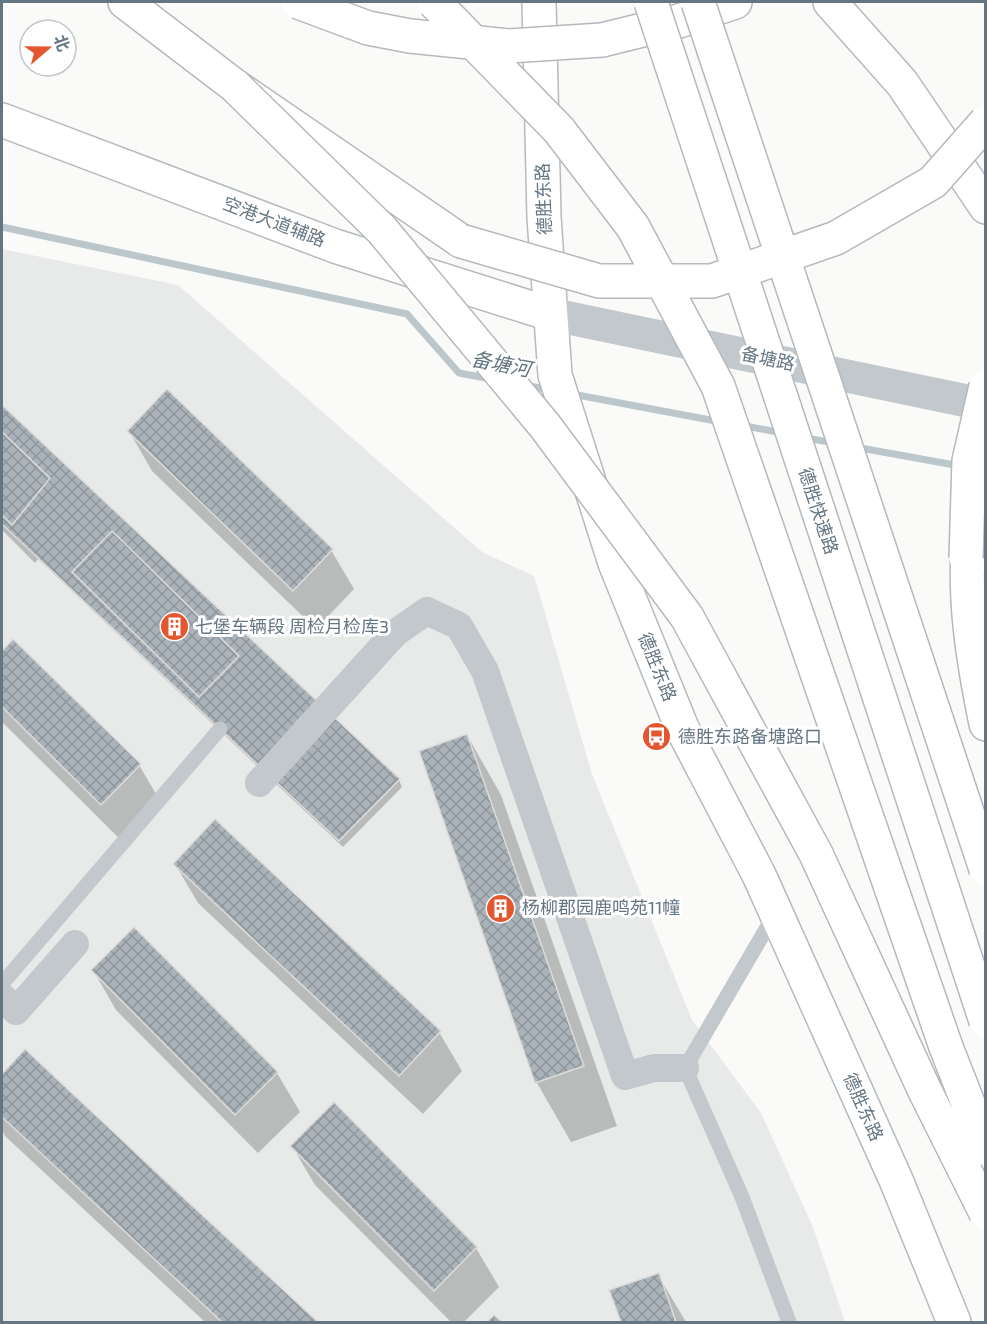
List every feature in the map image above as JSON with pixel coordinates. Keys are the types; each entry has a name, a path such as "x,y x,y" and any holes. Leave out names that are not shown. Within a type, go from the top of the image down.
{"main road":[{"path":"125,2 235,86 461,241 599,281 712,281 836,238 933,182 986,122"},
{"path":"298,2 368,27 389,32 509,46 602,40 680,21 735,2"},
{"path":"434,2 559,130 633,227 718,386 946,1047 986,1149"},
{"name":"德胜东路","path":"539,2 544,217 555,375 615,563 682,728 776,912 896,1180 954,1322"},
{"name":"德胜快速路","path":"651,2 986,1021"},
{"path":"698,2 986,869"},
{"path":"830,2 902,83 986,207"},
{"path":"235,86 382,230 545,426 687,617 816,854 925,1091 986,1213"},
{"name":"空港大道辅路","path":"2,120 335,246 550,314"},
{"path":"986,386 969,460 966,558 973,657 986,723"},
{"path":"966,558 974,497 986,439"}],"street":[{"name":"备塘路","path":"550,314 986,405"},
{"path":"260,783 395,633 427,611 459,626 485,671 625,1076 654,1068 685,1068"},
{"path":"2,995 15,1011 75,944"}],"lane":[{"path":"2,995 220,729"},
{"path":"776,912 685,1068 742,1197 789,1323"}],"shaded area":[{"path":"2,249 178,285 482,552 534,576 592,774 692,1020 761,1113 813,1227 845,1322 2,1322"}],"building":[{"path":"167,389 333,549 293,591 127,431"},
{"name":"七堡车辆段 周检月检库3","path":"2,405 400,779 339,841 2,524"},
{"path":"2,432 50,478 12,525 2,515"},
{"path":"112,531 239,656 199,697 72,572"},
{"path":"13,639 141,764 101,805 2,707 2,651"},
{"name":"杨柳郡园鹿鸣苑11幢","path":"467,734 584,1066 535,1083 419,751"},
{"path":"215,819 441,1031 399,1076 173,864"},
{"path":"134,927 278,1072 235,1115 91,970"},
{"path":"25,1049 318,1322 222,1322 2,1117 2,1074"},
{"path":"334,1102 477,1247 434,1291 290,1146"},
{"path":"659,1273 676,1322 621,1322 609,1290"},
{"path":"494,1315 502,1322 487,1322"}],"waterway":[{"name":"备塘河","path":"2,227 407,314 459,373 491,379"},
{"name":"备塘河","path":"525,385 550,390"},
{"name":"备塘河","path":"572,394 721,422"},
{"name":"备塘河","path":"740,425 783,433"},
{"name":"备塘河","path":"805,438 836,443"},
{"name":"备塘河","path":"855,447 960,466"}],"place":[{"name":"七堡车辆段 周检月检库3","path":"174,627"},
{"name":"德胜东路备塘路口","path":"657,737"},
{"name":"杨柳郡园鹿鸣苑11幢","path":"501,908"}]}
